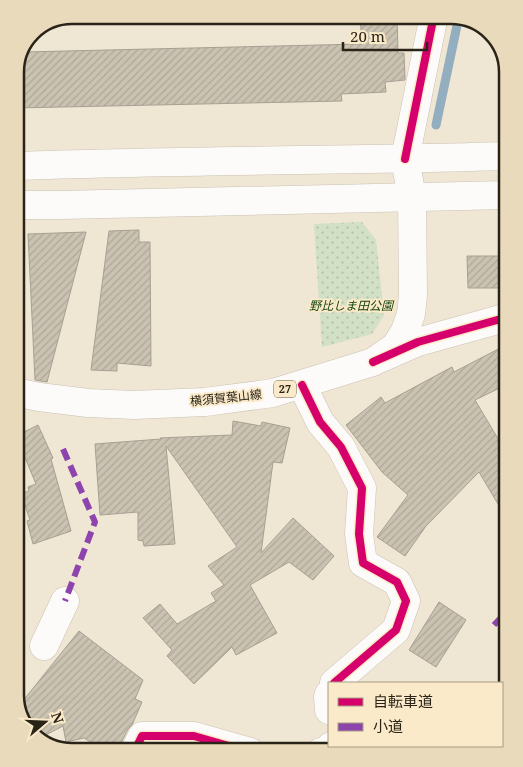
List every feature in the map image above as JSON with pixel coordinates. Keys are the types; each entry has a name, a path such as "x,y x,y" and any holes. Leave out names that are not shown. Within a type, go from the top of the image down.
{"main road":[{"path":"405,159 432,24"},
{"path":"24,166 499,156"},
{"name":"横須賀葉山線","path":"24,394 88,403 134,405 205,402 273,393 373,362 396,346 405,331 411,314 413,295 412,197 405,159"},
{"path":"24,206 499,195"},
{"path":"373,362 418,342 499,320"},
{"path":"302,385 320,422 342,447 362,488 359,534 363,563 398,582 406,601 396,630 335,682"},
{"path":"44,646 65,601"},
{"path":"138,743 142,736 194,736 218,743"}],"green space":[{"name":"野比しま田公園","path":"362,222 376,240 384,315 372,334 322,347 314,224"}],"building":[{"path":"361,24 397,24 398,53 404,53 405,80 385,82 386,92 341,94 342,101 24,108 24,68 28,52 362,44"},
{"path":"139,230 139,242 150,242 151,366 117,363 117,371 91,370 109,231"},
{"path":"86,232 47,382 35,380 28,234"},
{"path":"467,256 499,256 499,288 468,288"},
{"path":"499,349 499,388 475,400 499,440 499,506 479,472 426,526 405,556 377,537 408,495 382,472 346,425 381,397 385,403 452,367 454,372"},
{"path":"233,421 261,426 262,422 290,428 282,463 273,462 261,553 293,518 334,556 313,580 289,562 250,585 277,633 236,655 232,647 194,684 167,656 172,650 143,618 160,604 177,624 216,601 211,593 224,585 208,566 237,547 166,446 175,544 144,546 143,541 138,540 138,512 100,515 95,444 160,438 232,435"},
{"path":"38,425 53,458 51,459 71,531 33,544 27,521 30,520 24,503 24,493 29,491 28,487 36,484 24,455 24,432"},
{"path":"439,602 466,620 436,667 409,650"},
{"path":"79,631 143,680 135,699 142,702 132,725 121,743 92,743 84,738 66,742 63,726 45,735 36,727 27,714 24,700"}],"waterway":[{"path":"436,125 457,24"}],"marked path":[{"path":"63,449 95,522 65,601"},
{"path":"494,625 499,620"}],"cycle path":[{"path":"405,159 432,24"},
{"path":"373,362 418,342 499,320"},
{"path":"302,385 320,422 341,447 362,488 359,534 363,563 397,582 406,601 396,630 335,682"},
{"path":"138,743 142,736 194,736 218,743"}]}
